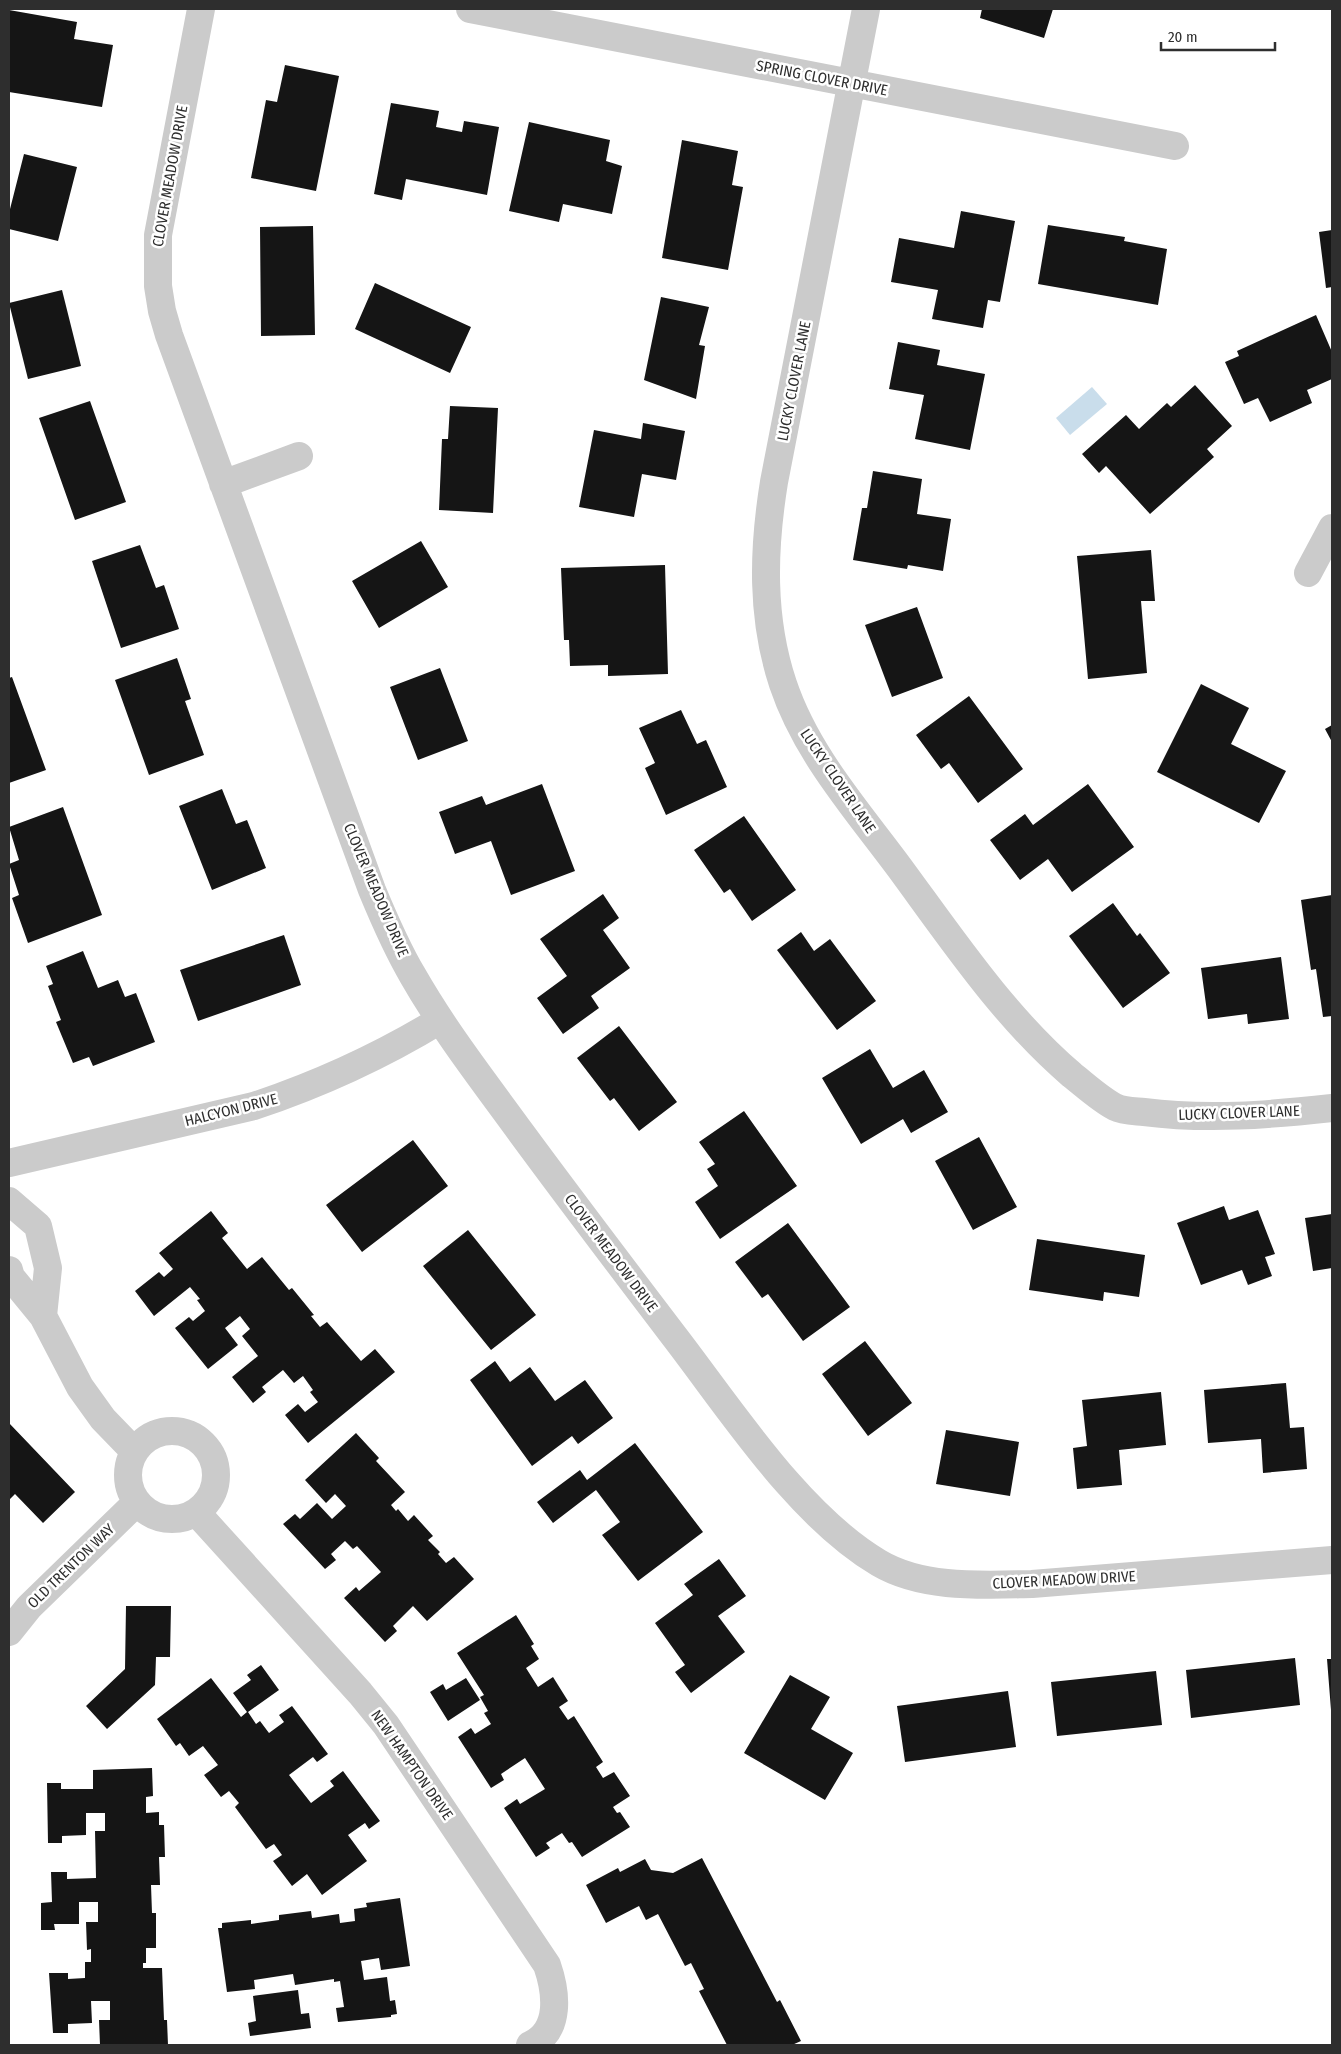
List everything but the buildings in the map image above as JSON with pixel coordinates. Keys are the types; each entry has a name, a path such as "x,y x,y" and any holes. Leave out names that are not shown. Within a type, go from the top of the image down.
{"street":[{"name":"CLOVER MEADOW DRIVE","path":"201,9 158,235 156,260 162,311 222,484 372,890 390,934 440,1020 605,1246 786,1480 829,1524 881,1564 917,1578 996,1585 1032,1584 1332,1560"},
{"name":"SPRING CLOVER DRIVE","path":"470,9 1175,146"},
{"name":"LUCKY CLOVER LANE","path":"866,9 850,83 774,482 765,549 767,616 782,682 793,712 823,764 989,985 1036,1041 1088,1088 1117,1108 1175,1116 1247,1115 1332,1108"},
{"path":"222,484 299,456"},
{"path":"1308,573 1332,528"},
{"name":"HALCYON DRIVE","path":"9,1163 254,1106 292,1094 360,1065 440,1020"},
{"path":"9,1201 38,1226 48,1268 43,1316"},
{"path":"9,1270 11,1277 43,1316 80,1387 103,1419 134,1451"},
{"path":"169,1431 184,1433 198,1439 209,1450 216,1465 216,1480 212,1495 203,1507 178,1520 164,1519 151,1515 136,1503 127,1482 128,1467 134,1451 141,1443 154,1434 169,1431"},
{"name":"OLD TRENTON WAY","path":"9,1632 29,1607 136,1503"},
{"name":"NEW HAMPTON DRIVE","path":"196,1512 360,1693 386,1725 547,1965 556,1995 555,2010 548,2028 530,2045"}],"water":[{"path":"1092,387 1107,404 1070,435 1056,418"}]}
